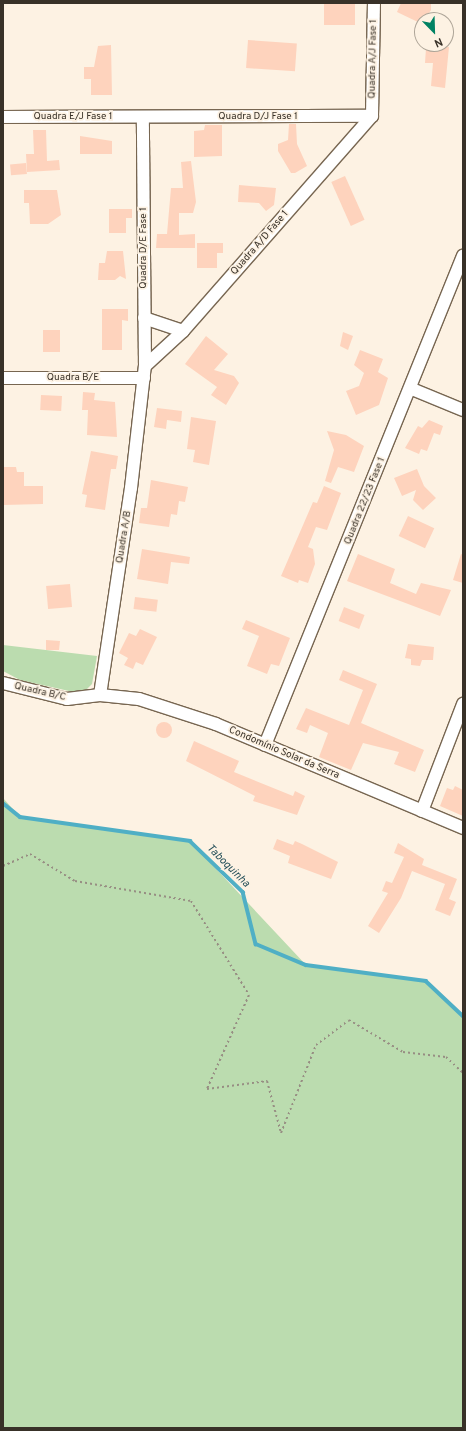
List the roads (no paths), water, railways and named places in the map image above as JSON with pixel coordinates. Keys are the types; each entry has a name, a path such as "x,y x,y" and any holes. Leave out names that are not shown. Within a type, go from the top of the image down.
{"street":[{"name":"Quadra A/J Fase 1","path":"372,116 374,3"},
{"name":"Quadra D/J Fase 1","path":"144,118 372,116"},
{"name":"Quadra A/D Fase 1","path":"144,372 183,331 372,116"},
{"name":"Quadra E/J Fase 1","path":"3,117 144,118"},
{"name":"Quadra D/E Fase 1","path":"144,118 144,372"},
{"name":"Quadra 22/23 Fase 1","path":"265,745 412,389 463,256"},
{"path":"144,318 183,331"},
{"name":"Quadra B/E","path":"3,378 144,372"},
{"name":"Quadra A/B","path":"100,695 144,372"},
{"path":"412,389 463,410"},
{"name":"Quadra B/C","path":"3,683 67,699 100,695"},
{"name":"Condomínio Solar da Serra","path":"100,695 140,699 216,724 463,828"},
{"path":"422,811 463,704"}],"waterway":[{"name":"Taboquinha","path":"3,803 20,817 190,841 243,892 256,944 306,965 426,981 463,1016"}]}
